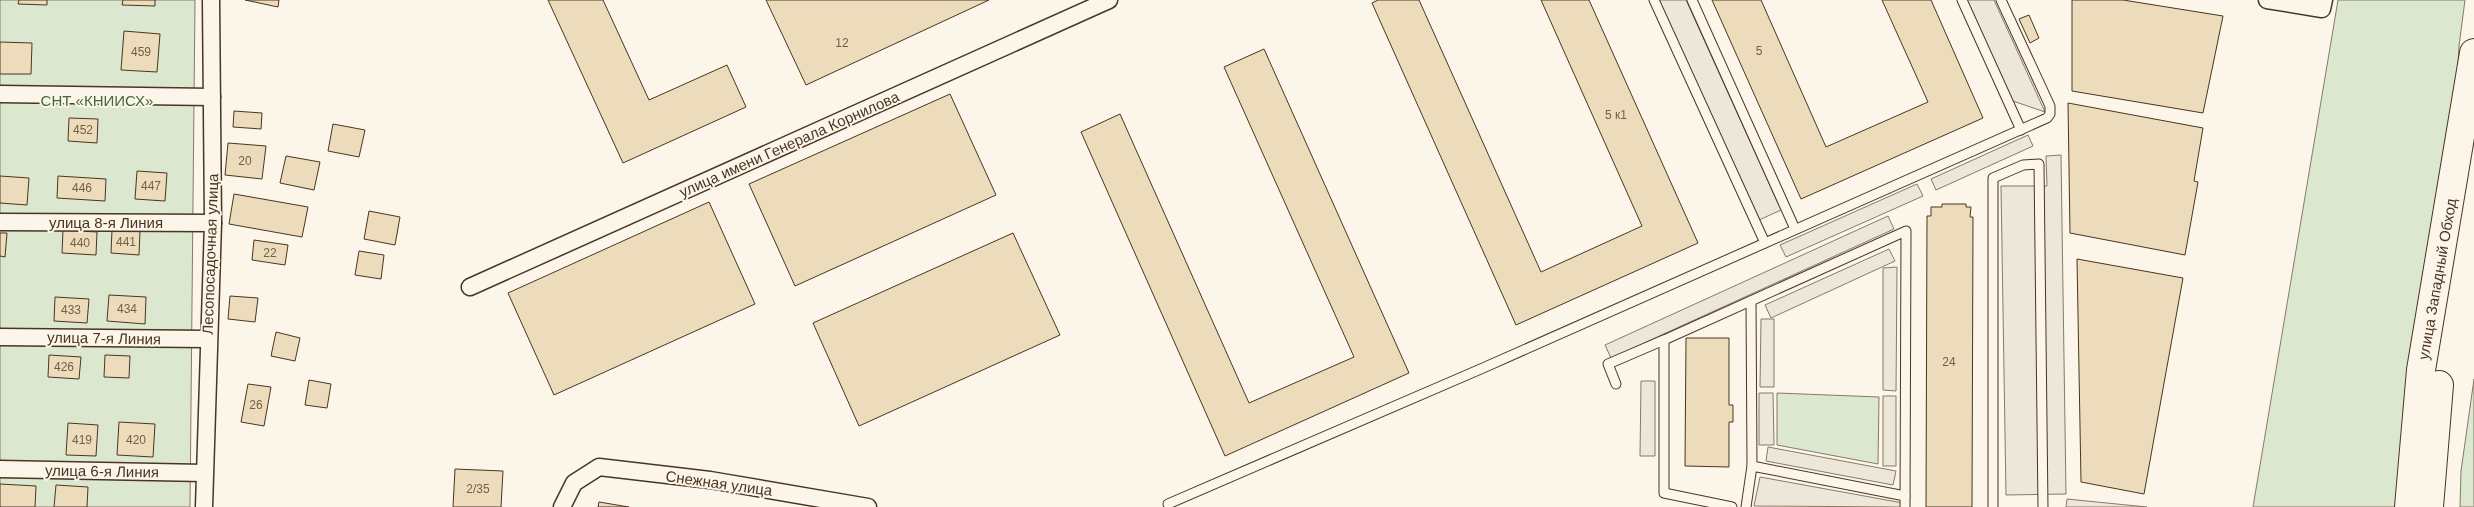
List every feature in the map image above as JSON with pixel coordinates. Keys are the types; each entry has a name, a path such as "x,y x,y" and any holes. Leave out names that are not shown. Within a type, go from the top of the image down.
{"highway":[{"name":"улица Западный Обход","path":"2409,507 2422,370 2474,53"},
{"name":"улица Западный Обход","path":"2429,507 2440,369 2474,138"}],"street":[{"name":"Лесопосадочная улица","path":"204,507 213,223 211,0"},
{"name":"улица имени Генерала Корнилова","path":"470,287 1108,0"},
{"path":"2267,0 2322,8 2324,0"},
{"path":"0,94 212,96"},
{"name":"улица 8-я Линия","path":"0,222 213,223"},
{"name":"улица 7-я Линия","path":"0,337 208,339"},
{"name":"Снежная улица","path":"562,507 574,483 599,468 710,480 868,507"},
{"name":"улица 6-я Линия","path":"0,469 204,473"}],"lane":[{"path":"1654,0 1765,242"},
{"path":"1692,0 1795,229"},
{"path":"1962,0 2021,130"},
{"path":"1168,504 2047,118 2050,114 2050,106 2001,0"},
{"path":"1993,507 1993,178 2023,165 2039,164 2043,507"},
{"path":"1616,384 1608,364 1906,231 1905,507"},
{"path":"1746,507 1752,466 1751,301"},
{"path":"1664,340 1664,493 1709,505 1732,507"},
{"path":"1752,466 1905,496"}],"green space":[{"name":"СНТ «КНИИСХ»","path":"0,0 195,0 190,507 0,507"},
{"path":"2338,0 2465,0 2459,46 2455,120 2401,507 2253,507"},
{"path":"2474,379 2474,507 2460,507 2461,471"},
{"path":"1777,393 1879,397 1878,464 1777,445"}],"shaded area":[{"path":"1659,0 1686,0 1781,210 1759,220"},
{"path":"1966,0 1994,0 2045,112 2010,100"},
{"path":"2028,135 2033,146 1936,190 1931,179"},
{"path":"2061,155 2066,494 2006,495 2001,186 2047,186 2046,156"},
{"path":"1917,184 1923,196 1786,257 1780,245"},
{"path":"1888,216 1894,229 1611,358 1605,345"},
{"path":"1889,249 1895,261 1771,318 1765,305"},
{"path":"1897,267 1896,391 1883,390 1883,268"},
{"path":"1761,319 1774,319 1774,387 1760,387"},
{"path":"1641,381 1655,381 1655,456 1640,456"},
{"path":"1759,393 1773,393 1774,445 1759,445"},
{"path":"1883,396 1896,396 1896,466 1883,466"},
{"path":"1768,447 1896,471 1893,485 1766,461"},
{"path":"1760,477 1903,503 1902,507 1754,506"},
{"path":"2067,499 2147,507 2066,507"}],"building":[{"path":"19,0 47,0 47,5 18,4"},
{"path":"123,0 155,0 155,6 122,5"},
{"path":"245,0 279,0 278,7"},
{"path":"548,0 603,0 649,100 727,65 746,107 623,163"},
{"path":"766,0 989,0 806,85"},
{"path":"1378,0 1419,0 1541,272 1642,226 1541,0 1589,0 1698,243 1516,325 1372,3"},
{"path":"1712,0 1761,0 1826,147 1928,102 1882,0 1931,0 1983,118 1801,199"},
{"path":"2072,0 2123,0 2223,16 2203,113 2072,91"},
{"path":"2029,15 2039,38 2030,43 2019,19"},
{"path":"124,31 160,34 157,72 121,70"},
{"path":"0,42 32,43 31,74 0,74"},
{"path":"1264,49 1409,373 1225,456 1081,132 1120,114 1249,403 1354,357 1224,67"},
{"path":"950,94 996,195 795,286 749,184"},
{"path":"2068,103 2203,128 2194,181 2198,182 2185,255 2070,233"},
{"path":"234,111 262,113 261,129 233,127"},
{"path":"69,118 98,119 97,143 68,141"},
{"path":"333,124 365,130 359,157 328,151"},
{"path":"228,143 266,146 262,179 225,175"},
{"path":"286,156 320,162 314,190 280,183"},
{"path":"137,171 167,173 165,201 135,199"},
{"path":"0,176 29,178 27,205 0,203"},
{"path":"58,176 106,179 105,201 57,198"},
{"path":"234,194 308,207 302,237 229,224"},
{"path":"709,202 755,304 554,395 508,293"},
{"path":"1942,204 1966,204 1966,207 1971,207 1970,217 1973,217 1972,507 1926,507 1927,216 1931,216 1931,207 1942,207"},
{"path":"369,211 400,217 395,245 364,239"},
{"path":"63,230 97,232 96,255 62,253"},
{"path":"112,230 140,231 139,255 111,253"},
{"path":"0,233 7,233 5,257 0,256"},
{"path":"1013,233 1060,335 859,426 813,323"},
{"path":"254,240 288,245 285,265 252,260"},
{"path":"359,251 384,255 381,279 355,275"},
{"path":"2077,259 2183,278 2144,494 2081,482"},
{"path":"109,295 146,297 145,324 107,321"},
{"path":"230,296 258,298 255,322 228,319"},
{"path":"55,297 89,299 87,323 54,321"},
{"path":"276,332 300,338 295,361 271,356"},
{"path":"1686,338 1729,338 1729,405 1733,405 1733,422 1729,422 1729,467 1685,466"},
{"path":"49,355 81,357 79,379 48,377"},
{"path":"105,355 130,356 129,378 104,377"},
{"path":"309,380 331,384 327,408 305,405"},
{"path":"248,384 271,387 264,426 241,422"},
{"path":"119,422 155,424 153,457 117,455"},
{"path":"68,423 98,425 96,456 66,455"},
{"path":"455,469 503,471 501,507 453,507"},
{"path":"0,484 36,486 35,507 0,507"},
{"path":"56,485 88,487 87,507 54,507"},
{"path":"599,502 629,507 598,507"}]}
